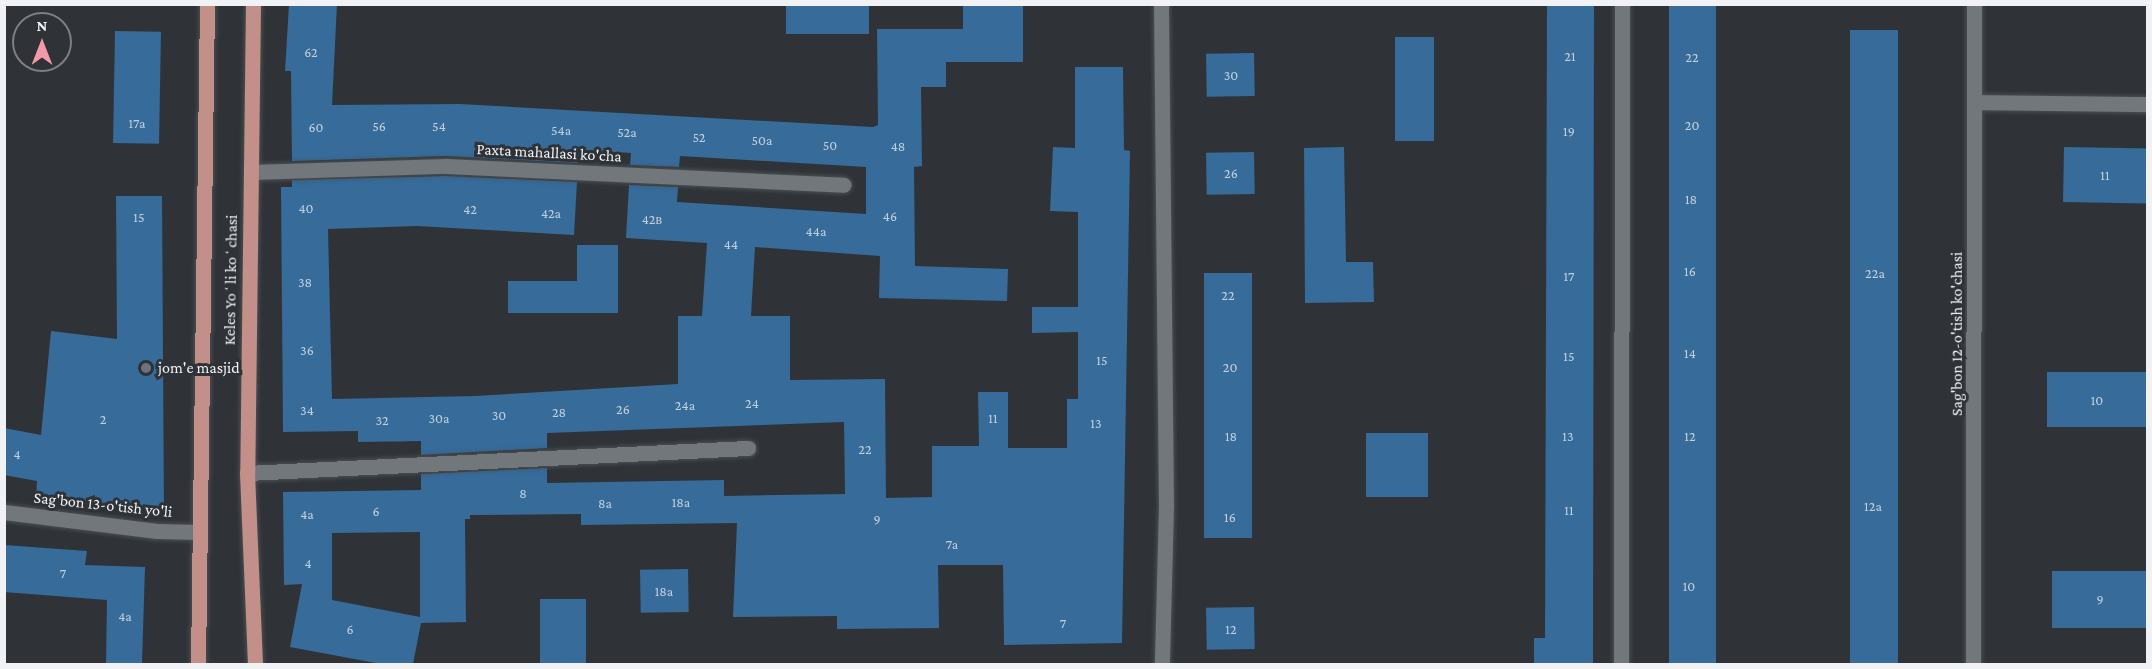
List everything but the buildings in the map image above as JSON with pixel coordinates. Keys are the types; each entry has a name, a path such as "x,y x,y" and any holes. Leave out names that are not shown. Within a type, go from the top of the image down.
{"main road":[{"name":"Keles Yoʻli koʻchasi","path":"200,664 198,532 207,4"},
{"name":"Keles Yoʻli koʻchasi","path":"253,4 247,472 255,664"}],"street":[{"path":"1161,4 1166,506 1162,664"},
{"path":"1621,664 1622,4"},
{"name":"Sag'bon 12-o'tish ko'chasi","path":"1973,664 1976,102 1974,4"},
{"path":"1976,102 2148,104"},
{"name":"Paxta mahallasi ko'cha","path":"251,172 446,166 844,185"},
{"path":"247,472 748,448"},
{"name":"Sag'bon 13-o'tish yo'li","path":"4,512 157,531 198,532"}],"place":[{"name":"jom'e masjid","path":"146,368"}]}
